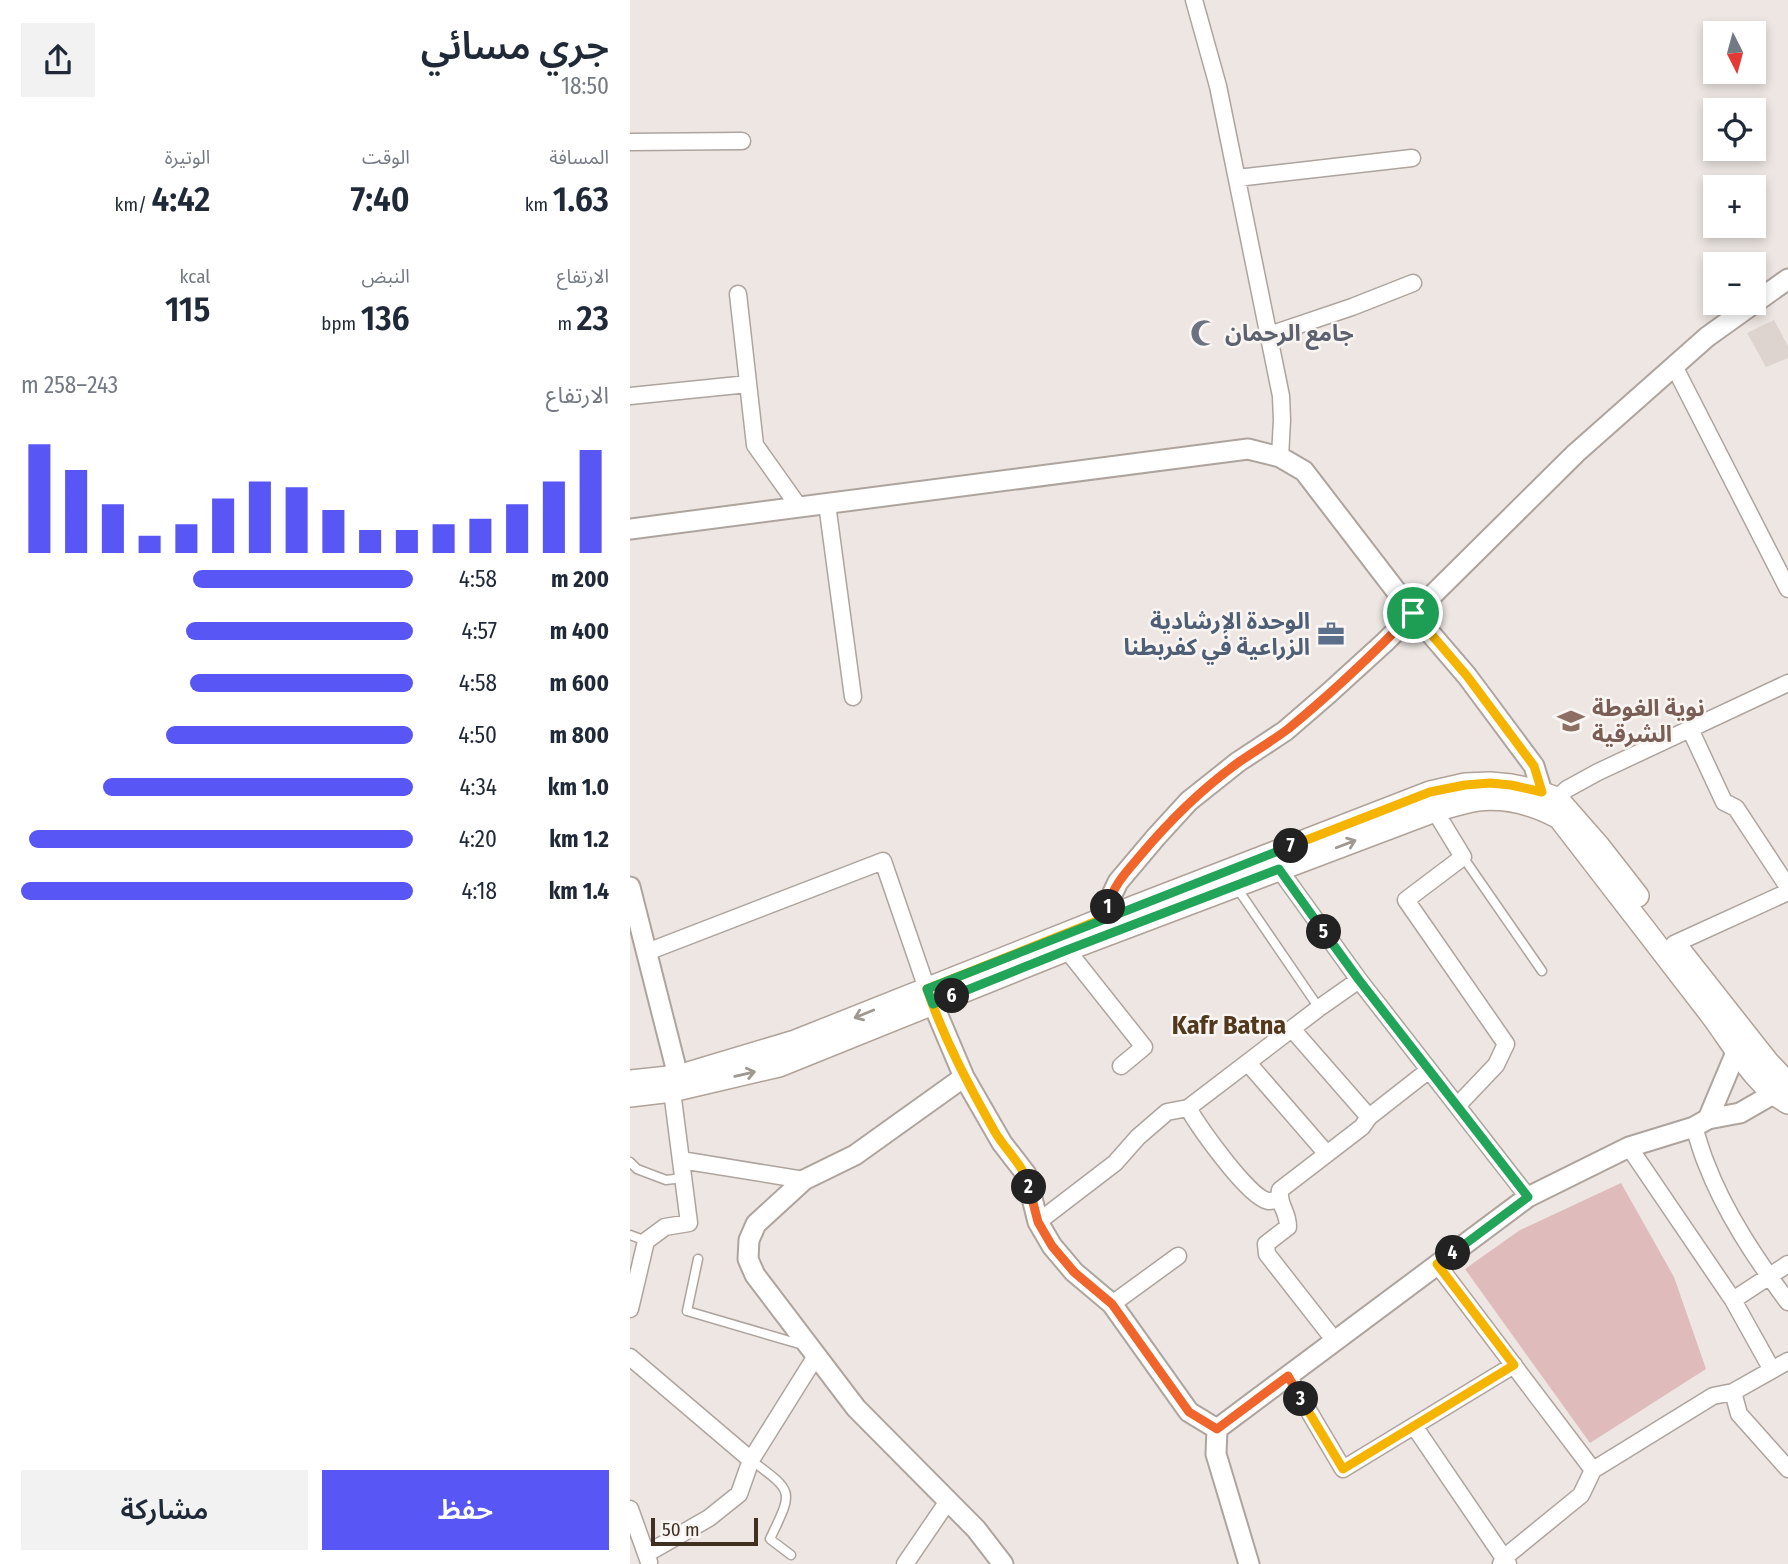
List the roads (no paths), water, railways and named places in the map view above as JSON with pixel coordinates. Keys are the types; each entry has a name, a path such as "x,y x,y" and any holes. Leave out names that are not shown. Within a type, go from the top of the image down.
{"main road":[{"path":"930,996 1107,917 1430,792 1465,785 1511,785 1549,795 1599,846 1784,1086"},
{"path":"630,1096 1067,950 1434,811 1478,800 1525,803 1559,818 1754,1072 1784,1086"},
{"path":"630,1081 675,1083"}],"street":[{"path":"1194,0 1218,86 1281,397 1280,457"},
{"path":"630,142 742,141"},
{"path":"1237,178 1412,158"},
{"path":"1107,917 1108,903 1118,882 1189,801 1303,716 1385,642 1576,453 1707,337 1788,279"},
{"path":"1269,335 1413,283"},
{"path":"738,294 755,445 799,507"},
{"path":"1674,366 1788,589"},
{"path":"630,396 748,384"},
{"path":"630,529 1248,449 1280,457 1304,471 1413,613 1467,676 1534,766 1549,795 1567,789 1788,683"},
{"path":"827,504 853,697"},
{"path":"1674,944 1788,890 1736,808 1724,802 1690,730"},
{"path":"1434,811 1463,857 1406,900 1506,1044 1496,1065 1457,1106"},
{"path":"647,952 883,861 930,996 964,1077 1002,1143 1026,1174 1038,1222 1052,1246 1074,1272 1112,1304 1189,1412 1217,1429"},
{"path":"1279,869 1359,980 1528,1197"},
{"path":"630,887 633,911 647,952 675,1083 689,1223 665,1227 638,1238 630,1309"},
{"path":"1067,950 1144,1047 1121,1066"},
{"path":"1038,1222 1115,1163 1138,1137 1167,1112 1188,1108 1359,980"},
{"path":"1292,1029 1369,1117"},
{"path":"1737,1050 1701,1123 1705,1162 1727,1208 1788,1302"},
{"path":"1248,1063 1327,1154"},
{"path":"1335,1341 1267,1254 1266,1244 1288,1227 1288,1217 1279,1199 1280,1190 1362,1127 1369,1117 1429,1070"},
{"path":"964,1077 855,1155 804,1180 756,1224 749,1240 748,1259 755,1275 856,1408 976,1529 1003,1564"},
{"path":"1217,1429 1528,1197 1629,1147 1740,1112 1784,1086"},
{"path":"1188,1108 1198,1125 1252,1192 1268,1201 1279,1199"},
{"path":"1629,1147 1733,1300 1772,1370"},
{"path":"681,1160 804,1180"},
{"path":"1112,1304 1178,1256"},
{"path":"1437,1264 1592,1470"},
{"path":"1733,1300 1788,1264"},
{"path":"630,1508 648,1559 739,1494 751,1460 813,1351"},
{"path":"630,1357 751,1460"},
{"path":"1414,1426 1505,1562 1581,1495 1592,1470 1713,1396 1733,1392 1788,1361"},
{"path":"1288,1376 1343,1469 1514,1365"},
{"path":"1733,1392 1739,1414 1788,1469"},
{"path":"1217,1429 1216,1454 1249,1564"},
{"path":"905,1564 948,1501"}],"lane":[{"path":"1463,857 1542,971"},
{"path":"1235,886 1319,1008"},
{"path":"630,1162 636,1169 666,1180 683,1178"},
{"path":"698,1259 687,1311 813,1351"},
{"path":"751,1460 782,1483 787,1493 786,1505 770,1539 791,1555"}],"place":[{"name":"جامع الرحمان","path":"1204,333"},
{"name":"الوحدة الإرشادية الزراعية في كفربطنا","path":"1331,634"},
{"name":"نوية الغوطة الشرقية","path":"1571,721"}],"district":[{"name":"Kafr Batna","path":"1229,1025"}]}
